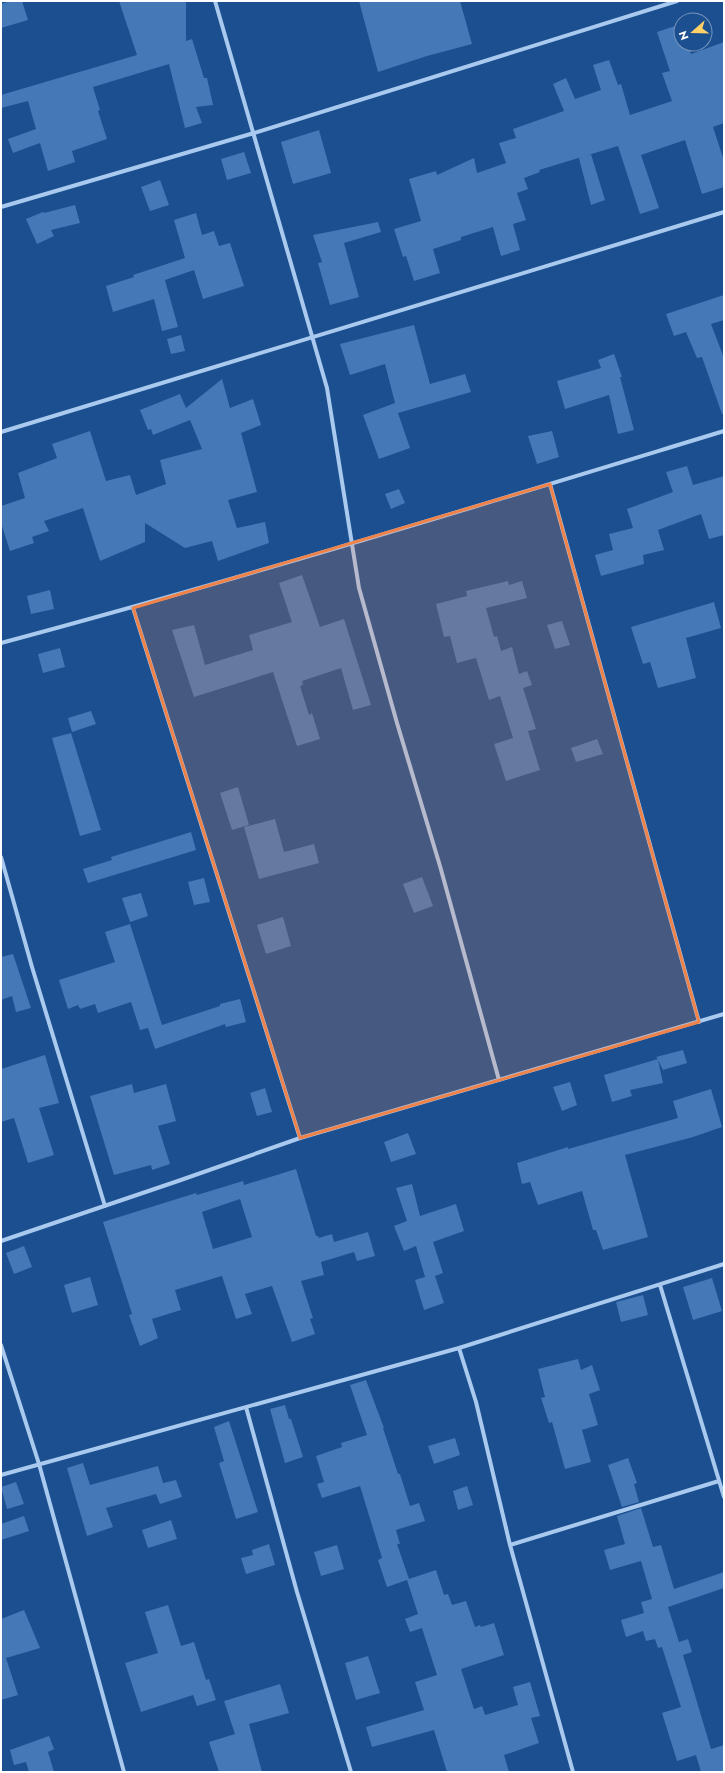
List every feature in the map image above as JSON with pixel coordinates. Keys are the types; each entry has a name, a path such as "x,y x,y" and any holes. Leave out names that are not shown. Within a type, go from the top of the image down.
{"street":[{"path":"215,1 327,388 352,544 362,596 396,723 440,866 499,1080"},
{"path":"1,207 254,133 677,1"},
{"path":"1,432 724,212"},
{"path":"1,643 133,608 352,544 724,431"},
{"path":"550,484 699,1022"},
{"path":"133,608 300,1138"},
{"path":"1,857 32,967 105,1206"},
{"path":"1,1241 300,1138 724,1014"},
{"path":"1,1475 459,1348 724,1264"},
{"path":"660,1285 724,1497"},
{"path":"1,1345 39,1464 124,1772"},
{"path":"459,1348 476,1402 510,1545 573,1772"},
{"path":"246,1407 297,1592 352,1772"},
{"path":"510,1545 719,1481"}],"highlighted area":[{"path":"550,484 699,1022 300,1138 133,608"}],"building":[{"path":"11,1 22,1 28,20 1,28 1,4"},
{"path":"119,1 186,1 186,41 192,39 204,78 207,78 213,105 196,107 202,123 185,128 169,64 93,87 100,110 98,111 107,139 72,151 75,162 48,171 40,143 13,153 8,139 36,129 28,101 1,108 1,95 137,55"},
{"path":"359,1 460,1 472,44 427,56 378,72"},
{"path":"673,27 673,52 690,52 691,54 696,52 713,52 713,46 724,42 724,123 713,127 724,161 724,187 702,194 685,140 641,155 659,208 640,214 618,146 539,170 540,172 524,178 528,189 517,193 526,220 513,224 520,250 501,256 493,227 461,237 461,240 433,249 440,273 414,281 406,256 403,257 394,229 421,221 409,179 436,171 437,175 474,158 477,173 506,163 499,143 516,138 513,129 564,111 553,84 566,78 575,99 601,90 593,65 609,60 618,85 621,84 630,115 672,101 662,73 670,71 657,32"},
{"path":"319,130 331,173 293,184 281,142"},
{"path":"244,152 251,173 227,180 221,159"},
{"path":"591,154 605,200 591,205 579,158"},
{"path":"160,180 169,205 150,211 141,187"},
{"path":"75,205 80,223 51,230 54,236 37,244 26,219 43,212"},
{"path":"196,213 202,235 214,231 219,246 230,243 244,286 203,299 194,270 165,280 178,327 162,331 154,299 113,312 106,286 134,277 133,275 185,258 174,220"},
{"path":"378,222 381,232 344,243 359,297 330,305 318,263 322,262 313,235"},
{"path":"724,295 724,320 711,324 724,358 724,414 722,414 702,357 697,358 686,332 674,336 666,314"},
{"path":"414,325 430,384 465,374 471,392 398,413 410,448 379,459 363,415 395,403 385,364 350,375 340,344"},
{"path":"181,335 185,351 171,354 167,339"},
{"path":"614,354 622,377 620,377 634,430 618,434 609,395 565,409 557,381 601,368 598,360"},
{"path":"222,379 230,408 253,399 261,425 241,433 257,492 228,500 237,528 265,522 269,543 218,561 212,541 185,548 145,523 145,542 100,561 83,508 44,521 49,531 32,537 34,543 10,551 1,523 1,506 25,498 18,473 57,458 52,444 90,431 106,481 130,475 136,495 166,484 160,460 202,449 190,420 153,435 151,429 148,430 140,410 180,394 186,408"},
{"path":"552,431 559,457 537,464 528,436"},
{"path":"687,466 693,485 724,476 724,535 709,539 701,514 658,530 664,550 643,555 644,564 601,576 595,555 613,550 609,534 633,528 627,509 673,492 666,472"},
{"path":"399,489 405,503 391,509 385,494"},
{"path":"302,575 320,627 344,619 371,705 353,710 341,668 302,681 303,685 300,686 309,715 312,713 320,739 297,746 273,672 194,697 172,630 194,625 205,665 253,650 249,635 292,622 279,583"},
{"path":"508,581 509,585 522,581 527,598 486,608 494,637 497,636 501,651 512,647 519,674 527,671 532,685 523,688 536,729 528,731 540,770 506,781 494,744 513,738 500,696 489,700 476,658 457,663 450,636 444,637 436,604 467,596 466,591"},
{"path":"50,590 54,609 31,614 27,596"},
{"path":"714,602 721,628 686,638 696,678 658,688 650,662 643,664 631,627"},
{"path":"562,621 570,645 555,649 547,625"},
{"path":"60,648 65,667 43,673 38,654"},
{"path":"91,711 96,724 72,732 68,718"},
{"path":"71,733 101,830 80,836 52,738"},
{"path":"597,739 603,754 576,762 571,748"},
{"path":"238,787 249,825 232,830 220,793"},
{"path":"275,819 284,852 314,844 319,863 259,879 244,827"},
{"path":"191,832 196,850 88,883 83,869 112,860 111,857"},
{"path":"422,877 433,906 414,913 403,884"},
{"path":"204,878 210,902 194,905 188,882"},
{"path":"141,893 148,916 130,922 122,898"},
{"path":"283,917 291,946 266,954 257,925"},
{"path":"130,924 162,1025 220,1006 220,1004 240,999 246,1022 226,1027 225,1024 155,1049 148,1028 140,1030 131,1002 98,1013 95,1004 80,1009 78,1005 68,1009 59,980 115,962 105,932"},
{"path":"13,954 31,1008 16,1012 12,996 1,1000 1,957"},
{"path":"683,1050 687,1063 663,1070 658,1060 663,1083 630,1090 632,1096 612,1102 604,1075 658,1059 656,1057"},
{"path":"45,1055 59,1103 39,1108 54,1155 28,1163 14,1118 1,1122 1,1069"},
{"path":"570,1082 577,1105 562,1111 553,1087"},
{"path":"132,1084 134,1093 166,1084 176,1121 158,1126 170,1164 152,1170 151,1165 114,1175 90,1096"},
{"path":"265,1088 272,1112 257,1116 250,1093"},
{"path":"711,1089 722,1127 693,1137 625,1155 648,1237 603,1250 596,1230 593,1230 582,1191 538,1205 530,1182 522,1184 517,1163 568,1147 568,1149 678,1118 673,1101"},
{"path":"408,1133 416,1154 391,1162 384,1142"},
{"path":"296,1169 316,1236 319,1238 332,1234 334,1242 368,1232 375,1256 357,1261 354,1252 321,1262 324,1275 301,1281 313,1318 310,1319 315,1334 292,1342 272,1286 245,1294 252,1314 236,1319 222,1276 175,1290 181,1310 152,1319 158,1338 140,1346 129,1315 132,1314 103,1222 196,1193 197,1195 243,1181 244,1185","holes":["240,1199 252,1237 213,1249 202,1212"]},
{"path":"412,1184 420,1216 456,1204 464,1231 433,1242 443,1273 435,1276 444,1303 424,1310 415,1280 425,1277 416,1246 404,1251 394,1226 407,1221 396,1188"},
{"path":"24,1246 32,1267 14,1274 6,1253"},
{"path":"90,1277 98,1305 72,1313 64,1285"},
{"path":"712,1278 722,1311 693,1320 683,1287"},
{"path":"643,1295 648,1315 621,1322 616,1302"},
{"path":"578,1359 581,1370 592,1365 600,1390 589,1394 598,1425 582,1430 591,1462 565,1469 552,1422 549,1423 541,1398 545,1397 538,1369"},
{"path":"366,1380 410,1506 419,1503 425,1521 396,1530 400,1544 397,1544 409,1579 436,1570 444,1595 448,1594 452,1605 466,1601 475,1627 480,1625 481,1627 494,1623 504,1655 461,1669 474,1709 482,1706 485,1715 518,1705 513,1687 530,1682 540,1716 531,1718 539,1743 504,1755 509,1772 447,1772 434,1730 372,1747 366,1727 424,1710 415,1682 437,1675 422,1628 410,1632 405,1619 418,1614 407,1580 387,1587 378,1560 382,1558 360,1486 322,1498 317,1484 324,1482 316,1456 342,1447 341,1443 367,1435 350,1385"},
{"path":"285,1405 303,1457 285,1463 270,1409"},
{"path":"229,1421 258,1512 236,1519 219,1463 224,1461 214,1427"},
{"path":"455,1438 460,1455 434,1464 428,1446"},
{"path":"628,1458 637,1483 634,1484 639,1502 622,1507 608,1465"},
{"path":"83,1463 90,1485 158,1466 163,1483 176,1480 182,1497 160,1504 156,1494 106,1508 113,1527 87,1536 67,1468"},
{"path":"16,1482 24,1504 7,1509 1,1487"},
{"path":"467,1486 473,1505 458,1510 453,1491"},
{"path":"641,1508 653,1547 661,1545 674,1589 724,1572 724,1588 668,1607 679,1642 688,1639 692,1652 683,1655 711,1749 724,1745 724,1772 701,1772 696,1755 677,1761 662,1713 681,1707 662,1647 658,1648 655,1639 646,1641 643,1631 626,1637 621,1620 644,1613 641,1602 652,1599 641,1561 610,1570 604,1550 625,1544 617,1516"},
{"path":"24,1516 29,1531 1,1540 1,1524"},
{"path":"171,1520 177,1539 148,1548 142,1530"},
{"path":"269,1544 275,1565 246,1574 241,1558 253,1555 252,1550"},
{"path":"337,1545 344,1569 321,1576 314,1552"},
{"path":"168,1605 181,1646 194,1642 206,1680 209,1679 216,1700 197,1706 193,1695 141,1712 125,1663 158,1653 145,1612"},
{"path":"24,1610 40,1648 6,1658 18,1695 1,1700 1,1619"},
{"path":"368,1656 380,1693 356,1700 345,1663"},
{"path":"280,1684 289,1713 249,1724 262,1772 219,1772 209,1742 235,1734 224,1701"},
{"path":"49,1736 54,1749 48,1752 54,1772 29,1772 26,1762 14,1765 10,1750"}]}
